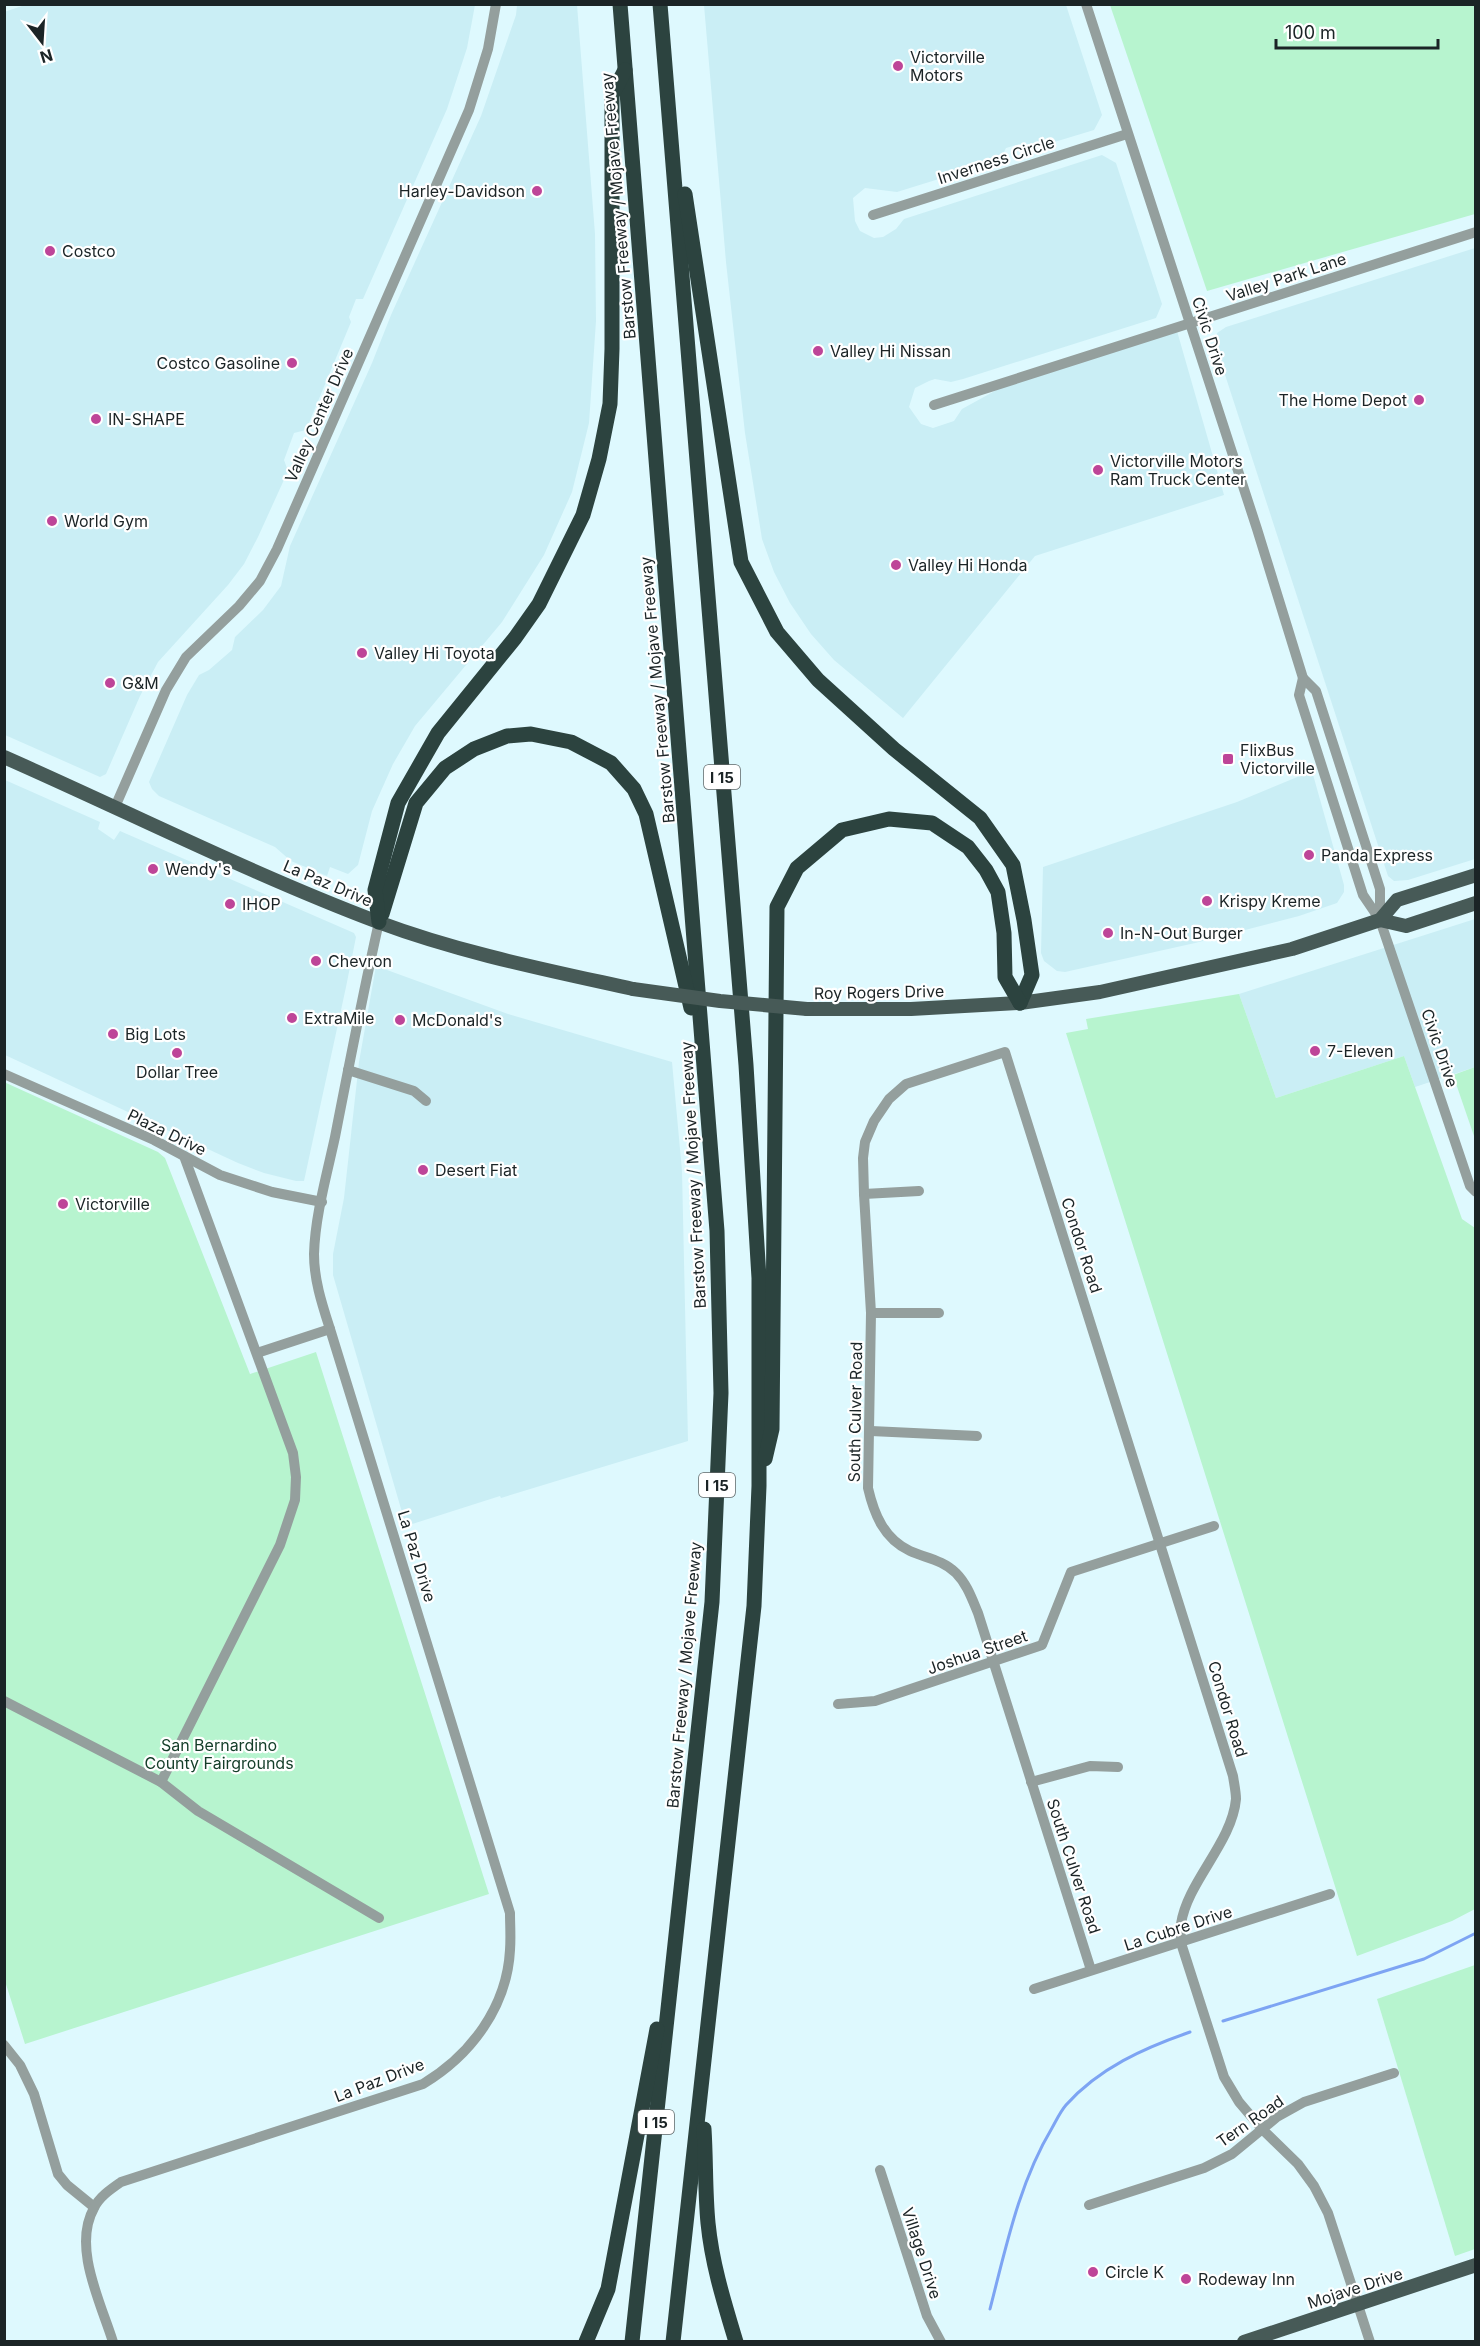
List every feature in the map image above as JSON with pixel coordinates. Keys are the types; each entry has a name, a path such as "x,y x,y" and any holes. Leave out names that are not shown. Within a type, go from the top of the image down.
{"highway":[{"name":"Barstow Freeway / Mojave Freeway","path":"620,4 717,1231 721,1393 712,1602 632,2342"},
{"name":"I 15","path":"660,4 746,1065 759,1278 759,1486 754,1606 673,2342"},
{"path":"665,68 741,562 777,632 818,681 894,749 980,819 1013,866 1032,975 1020,1003"},
{"path":"379,922 375,890 398,803 438,733 515,638 539,604 583,515 590,492 610,404 612,94 625,70"},
{"path":"379,922 416,803 445,768 474,749 507,736 531,734 571,742 611,763 634,789 646,814 705,1067"},
{"path":"759,1486 772,1429 777,907 797,868 842,830 889,819 932,823 968,847 986,870 998,892 1004,933 1005,977 1020,1003"},
{"path":"586,2342 608,2289 680,1902"},
{"path":"703,2077 708,2222 720,2292 735,2342"}],"main road":[{"name":"La Paz Drive","path":"4,757 212,852 379,922"},
{"name":"Roy Rogers Drive","path":"1380,920 1397,900 1476,875"},
{"name":"Roy Rogers Drive","path":"379,922 498,960 633,989 720,1001 807,1009 911,1009 1020,1003 1100,992 1292,949 1380,920 1406,926 1476,903"},
{"name":"Mojave Drive","path":"1244,2342 1476,2265"}],"street":[{"name":"Valley Center Drive","path":"115,807 175,674 186,657 239,606 260,581 277,549 469,110 485,60 496,4"},
{"name":"Civic Drive","path":"1086,4 1250,507 1303,678 1316,691 1380,889 1380,920"},
{"name":"Inverness Circle","path":"873,215 1127,134"},
{"name":"Valley Park Lane","path":"934,405 1476,232"},
{"name":"Civic Drive","path":"1303,678 1299,695 1363,895 1380,920 1473,1189"},
{"name":"La Paz Drive","path":"113,2342 89,2266 85,2245 87,2226 94,2207 106,2193 120,2182 423,2084 444,2072 469,2048 490,2018 503,1989 510,1951 510,1912 317,1287 314,1252 322,1202 379,922"},
{"name":"South Culver Road","path":"1005,1052 906,1084 889,1099 874,1121 865,1142 864,1194 871,1313 871,1431 868,1488 873,1513 900,1545 939,1561 964,1581 978,1613 1091,1970"},
{"name":"Condor Road","path":"1005,1052 1233,1776 1236,1798 1227,1830 1186,1906 1181,1923 1181,1942 1224,2077 1239,2102 1262,2129 1298,2164 1314,2186 1328,2213 1370,2342"},
{"path":"348,1070 414,1091 426,1101"},
{"name":"Plaza Drive","path":"4,1074 154,1140 220,1175 272,1192 322,1202"},
{"path":"161,1782 280,1545 295,1500 296,1477 293,1453 184,1156"},
{"path":"864,1194 919,1191"},
{"path":"871,1313 939,1313"},
{"path":"257,1353 330,1329"},
{"path":"871,1431 978,1436"},
{"name":"Joshua Street","path":"838,1704 875,1701 1042,1646 1071,1572 1160,1541 1214,1526"},
{"path":"4,1701 161,1782 198,1811 379,1918"},
{"path":"1031,1782 1090,1766 1118,1767"},
{"name":"La Cubre Drive","path":"1034,1989 1330,1894"},
{"path":"4,2045 20,2065 34,2094 58,2174 67,2185 94,2207"},
{"name":"Tern Road","path":"1089,2205 1204,2168 1232,2154 1277,2117 1304,2102 1394,2073"},
{"name":"Village Drive","path":"880,2170 927,2316 942,2342"}],"shaded area":[{"path":"28,4 475,5 467,48 447,109 363,299 356,299 349,317 351,322 306,430 294,433 284,460 288,471 258,537 244,564 228,585 158,662 140,696 106,774 100,777 5,735 4,12"},
{"path":"517,5 577,5 595,234 596,321 589,423 572,492 544,555 502,622 415,726 393,764 372,811 358,865 348,874 330,867 327,876 291,861 275,847 159,796 149,782 187,695 199,675 209,670 232,650 235,637 263,610 281,586 290,546 481,116 516,15"},
{"path":"704,5 1066,5 1102,115 1094,130 1028,150 1020,144 1006,148 1000,160 897,192 865,188 853,198 855,221 860,231 874,238 883,237 896,229 904,219 1102,155 1116,163 1162,304 1156,318 963,379 951,382 935,379 929,381 915,388 909,407 921,424 933,428 954,421 962,409 1002,387 1177,331 1224,495 1035,556 903,718 834,660 811,634 790,603 774,572 762,539 745,433 726,262"},
{"path":"1475,248 1475,859 1408,880 1394,881 1388,876 1215,344 1217,333 1226,327"},
{"path":"1312,771 1344,885 1344,892 1337,903 1299,916 1195,943 1065,972 1057,971 1044,961 1041,953 1043,867 1237,802"},
{"path":"5,780 100,822 98,829 114,840 120,831 354,933 356,937 346,987 304,1181 264,1173 238,1163 5,1055"},
{"path":"1475,919 1475,1067 1415,1087 1404,1056 1276,1098 1239,994"},
{"path":"376,966 508,1014 672,1062 682,1171 688,1441 406,1526 333,1275 333,1254 344,1198 359,1062"}],"green space":[{"path":"1110,5 1475,5 1475,214 1207,291"},
{"path":"1239,994 1276,1098 1404,1056 1462,1219 1475,1228 1475,1909 1452,1921 1357,1956 1066,1033 1088,1029 1086,1019"},
{"path":"1476,1067 1475,1139 1453,1075"},
{"name":"San Bernardino County Fairgrounds","path":"4,1082 158,1152 165,1158 250,1374 316,1352 489,1894 25,2044 4,1978"},
{"path":"1475,1965 1475,2249 1455,2256 1377,1999"}],"waterway":[{"path":"1223,2021 1424,1959 1476,1933"},
{"path":"990,2309 1022,2193 1041,2149 1064,2108 1079,2092 1108,2070 1139,2052 1190,2032"}],"place":[{"name":"Victorville Motors","path":"898,66"},
{"name":"Harley-Davidson","path":"537,191"},
{"name":"Costco","path":"50,251"},
{"name":"Valley Hi Nissan","path":"818,351"},
{"name":"Costco Gasoline","path":"292,363"},
{"name":"The Home Depot","path":"1419,400"},
{"name":"IN-SHAPE","path":"96,419"},
{"name":"Victorville Motors Ram Truck Center","path":"1098,470"},
{"name":"World Gym","path":"52,521"},
{"name":"Valley Hi Honda","path":"896,565"},
{"name":"Valley Hi Toyota","path":"362,653"},
{"name":"G&M","path":"110,683"},
{"name":"FlixBus Victorville","path":"1228,759"},
{"name":"Panda Express","path":"1309,855"},
{"name":"Wendy's","path":"153,869"},
{"name":"Krispy Kreme","path":"1207,901"},
{"name":"IHOP","path":"230,904"},
{"name":"In-N-Out Burger","path":"1108,933"},
{"name":"Chevron","path":"316,961"},
{"name":"ExtraMile","path":"292,1018"},
{"name":"McDonald's","path":"400,1020"},
{"name":"Big Lots","path":"113,1034"},
{"name":"7-Eleven","path":"1315,1051"},
{"name":"Dollar Tree","path":"177,1053"},
{"name":"Desert Fiat","path":"423,1170"},
{"name":"Victorville","path":"63,1204"},
{"name":"Circle K","path":"1093,2272"},
{"name":"Rodeway Inn","path":"1186,2279"}]}
